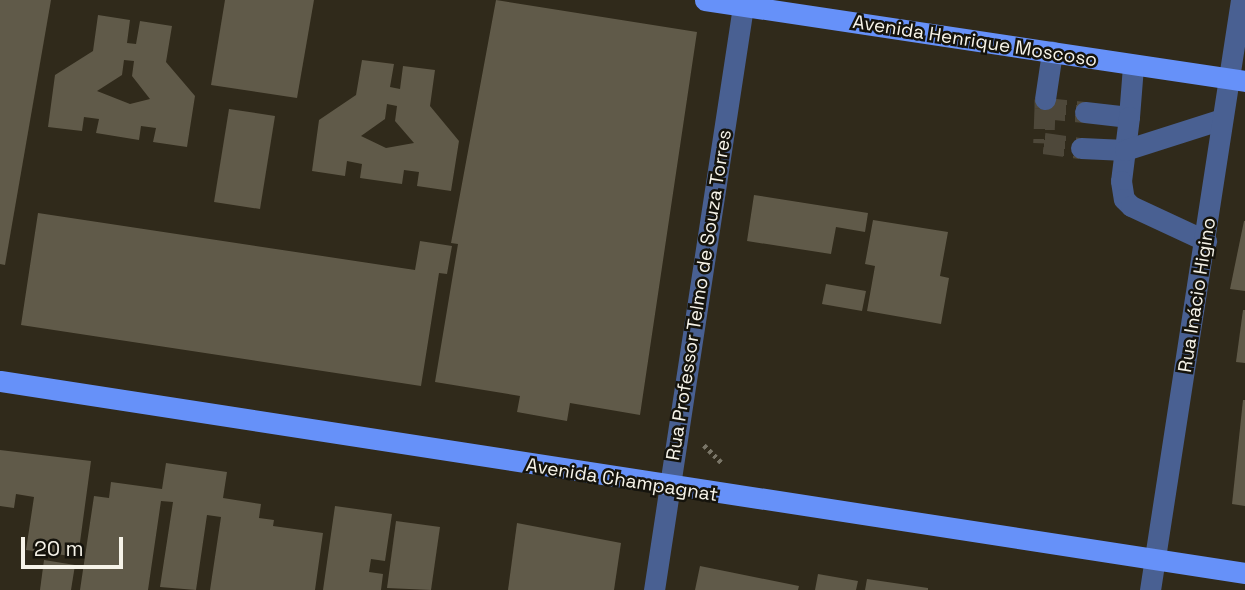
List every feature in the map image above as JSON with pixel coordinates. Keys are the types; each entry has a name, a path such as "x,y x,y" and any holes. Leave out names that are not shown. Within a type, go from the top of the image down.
{"main road":[{"name":"Avenida Henrique Moscoso","path":"705,0 744,3 1133,66 1237,80"},
{"name":"Avenida Champagnat","path":"0,381 670,487 1245,573"}],"street":[{"name":"Rua Inácio Higino","path":"1150,590 1206,241 1222,119 1237,80 1241,0"},
{"name":"Rua Professor Telmo de Souza Torres","path":"654,590 744,3"},
{"path":"1045,99 1052,52"},
{"path":"1133,66 1125,150 1124,199 1131,206 1206,241"},
{"path":"1085,112 1129,117"},
{"path":"1081,148 1125,150 1222,119"}],"building":[{"path":"0,0 51,0 5,265 0,264"},
{"path":"225,0 314,0 297,98 211,85"},
{"path":"496,0 697,32 640,415 570,403 567,421 517,412 520,396 435,382 458,244 451,243"},
{"path":"98,15 130,20 127,43 136,44 140,21 172,26 166,62 195,96 187,147 153,142 156,128 141,126 139,140 96,133 99,119 84,117 82,131 48,127 55,75 93,51","holes":["124,60 134,61 132,76 150,99 130,104 97,91 122,75"]},
{"path":"362,60 394,64 390,87 400,89 403,66 435,70 430,106 459,141 451,191 417,186 419,172 404,170 402,184 360,178 362,164 347,161 345,176 312,171 319,120 356,95","holes":["387,104 397,106 395,121 414,143 386,148 361,136 385,119"]},
{"path":"229,109 275,116 260,209 214,202"},
{"path":"754,195 868,213 865,232 836,227 831,254 747,241"},
{"path":"38,213 415,270 420,241 452,246 447,274 439,273 421,386 21,325"},
{"path":"873,220 948,232 940,276 949,278 941,324 867,311 875,266 865,264"},
{"path":"1245,221 1245,291 1230,289"},
{"path":"826,284 866,291 862,311 822,304"},
{"path":"1245,310 1245,363 1236,362"},
{"path":"1245,400 1245,506 1232,504"},
{"path":"0,450 91,461 78,557 26,550 34,497 16,494 14,508 0,506"},
{"path":"166,463 227,472 223,498 261,504 259,518 274,520 273,526 323,533 315,590 210,590 221,517 207,515 196,590 160,587 173,502 161,501 148,590 80,590 94,496 109,498 111,482 162,489"},
{"path":"335,506 392,514 385,561 371,559 369,572 383,574 381,590 323,590"},
{"path":"396,521 440,527 431,590 387,588"},
{"path":"517,523 621,543 614,590 508,590"},
{"path":"44,560 75,565 71,590 40,590"},
{"path":"700,566 799,586 798,590 695,590"},
{"path":"818,574 858,581 856,590 815,590"},
{"path":"867,579 928,588 928,590 865,590"}],"tunnel":[{"path":"1045,99 1045,108 1085,112"},
{"path":"1045,108 1044,143 1081,148"}]}
